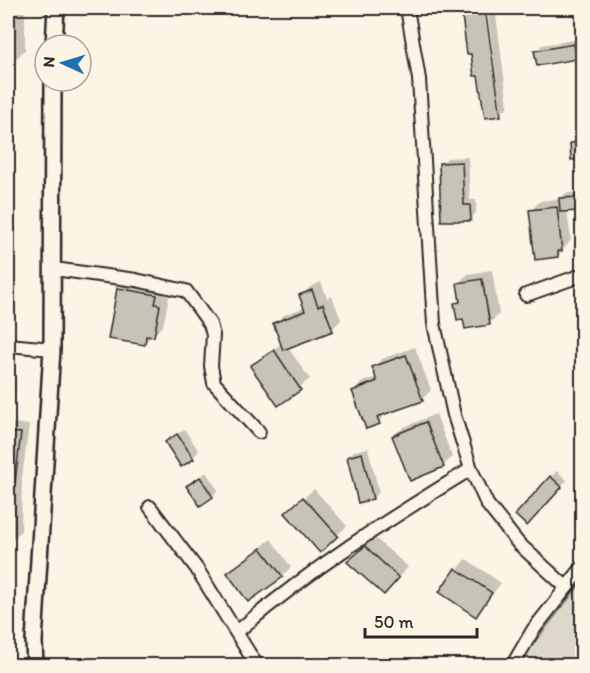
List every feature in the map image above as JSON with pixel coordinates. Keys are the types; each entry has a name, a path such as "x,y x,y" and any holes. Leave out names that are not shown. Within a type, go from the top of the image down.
{"street":[{"path":"55,33 56,8"},
{"path":"407,8 420,99 434,324 454,415 471,469 488,504 518,543 566,587"},
{"path":"35,666 34,641 52,349 53,93"},
{"path":"54,268 136,280 186,291 210,324 213,335 211,366 214,384 259,432"},
{"path":"526,295 582,275"},
{"path":"8,345 52,349"},
{"path":"237,632 308,574 365,534 471,469"},
{"path":"150,507 197,569 257,666"},
{"path":"512,666 533,630 582,568"}],"shaded area":[{"path":"582,582 582,665 519,665 531,647"}],"building":[{"path":"461,8 485,8 501,116 485,118 478,76 474,76 471,54 467,54"},
{"path":"574,44 577,59 537,66 534,51"},
{"path":"582,142 582,159 571,160 570,143"},
{"path":"462,162 464,205 470,205 471,221 441,221 439,163"},
{"path":"582,197 582,211 560,212 559,198"},
{"path":"557,207 562,251 558,251 558,257 535,260 529,210"},
{"path":"482,279 490,325 465,329 463,319 457,320 454,303 460,302 457,283"},
{"path":"117,288 157,295 155,304 160,305 154,337 146,336 145,345 108,339"},
{"path":"312,290 318,306 323,304 333,331 283,350 273,323 305,311 299,295"},
{"path":"274,350 301,390 278,406 250,366"},
{"path":"406,355 423,401 377,417 380,424 366,429 352,391 377,381 372,367"},
{"path":"426,422 444,467 410,481 392,436"},
{"path":"8,432 21,433 15,482 8,481"},
{"path":"177,434 194,459 181,467 165,442"},
{"path":"362,453 373,499 358,503 347,457"},
{"path":"550,476 562,487 527,526 515,515"},
{"path":"200,477 213,497 200,506 186,486"},
{"path":"303,497 338,536 320,553 285,513"},
{"path":"365,546 399,578 384,595 347,562"},
{"path":"261,548 283,577 248,602 227,573"},
{"path":"455,568 492,593 476,617 439,592"}]}
